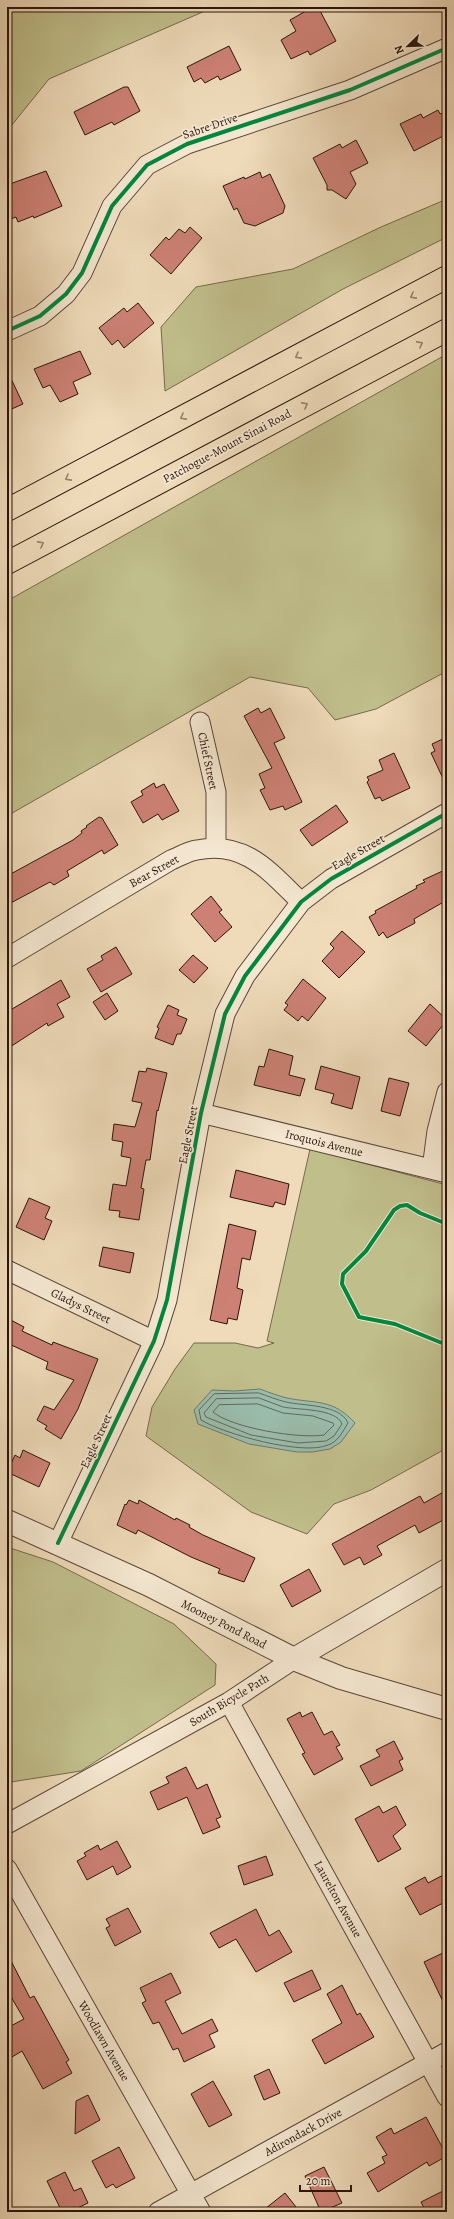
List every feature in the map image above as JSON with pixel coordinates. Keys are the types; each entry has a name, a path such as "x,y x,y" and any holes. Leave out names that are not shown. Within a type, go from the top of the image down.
{"highway":[{"path":"7,510 447,277"},
{"name":"Patchogue-Mount Sinai Road","path":"7,562 447,330"}],"street":[{"name":"Sabre Drive","path":"7,332 40,316 66,294 82,273 112,206 146,165 187,144 350,90 447,48"},
{"name":"Chief Street","path":"200,722 216,792 216,848"},
{"name":"Eagle Street","path":"58,1543 154,1341 167,1300 201,1113 225,1014 245,976 301,902 331,879 447,813"},
{"name":"Bear Street","path":"7,958 171,860 196,850 216,848 238,851 259,862 301,902"},
{"path":"439,1171 437,1132 447,1092"},
{"name":"Iroquois Avenue","path":"201,1113 439,1171"},
{"name":"Gladys Street","path":"7,1270 154,1341"},
{"name":"Mooney Pond Road","path":"7,1521 149,1585 294,1659 341,1678 447,1709"},
{"name":"South Bicycle Path","path":"7,1824 229,1702 294,1659 447,1570"},
{"name":"Laurelton Avenue","path":"229,1702 447,2097"},
{"name":"Woodlawn Avenue","path":"7,1869 201,2212"},
{"name":"Adirondack Drive","path":"158,2212 447,2052"}],"shaded area":[{"path":"7,7 214,7 49,79 7,131"},
{"path":"447,199 447,237 343,289 165,391 161,327 196,287 293,269 381,227"},
{"path":"447,354 447,671 376,709 335,720 308,688 250,677 7,816 7,601"},
{"path":"310,1149 447,1185 447,1448 371,1490 334,1504 307,1534 251,1512 146,1436 152,1407 175,1369 194,1343 235,1343 258,1348 274,1343 267,1341"},
{"path":"7,1547 53,1562 174,1624 216,1664 215,1685 81,1771 11,1782 7,1774"}],"water":[{"path":"260,1389 287,1398 323,1403 339,1409 355,1423 341,1442 330,1449 312,1452 297,1452 249,1444 198,1424 194,1410 212,1390 234,1391"}],"building":[{"path":"313,7 318,7 336,41 310,55 308,51 291,59 281,40 296,31 290,20"},
{"path":"229,46 241,70 220,80 218,76 205,83 201,78 194,82 187,67"},
{"path":"124,87 128,87 140,111 114,125 112,122 85,135 74,112"},
{"path":"438,110 440,114 447,111 447,134 414,151 400,124 421,114 423,118"},
{"path":"356,140 368,163 350,172 356,184 346,199 332,190 327,190 327,185 313,158 340,144 342,148"},
{"path":"46,171 62,206 34,218 33,216 18,222 16,217 11,219 7,210 7,185"},
{"path":"260,172 262,178 270,174 285,206 283,213 255,226 244,223 237,208 234,210 223,186 244,177 245,179"},
{"path":"190,227 202,238 171,274 150,255 166,237 169,240 179,229 185,233"},
{"path":"138,303 154,323 124,348 118,340 112,345 99,328 124,308 127,312"},
{"path":"80,351 91,374 73,382 78,394 60,402 50,385 43,388 34,369"},
{"path":"7,370 23,404 7,411"},
{"path":"258,708 261,713 270,708 285,738 274,743 302,802 285,810 283,806 270,810 260,790 265,788 259,774 272,768 244,716"},
{"path":"447,737 447,787 431,753 435,751 432,744"},
{"path":"394,753 410,788 382,801 380,797 375,799 367,782 369,780 367,777 383,770 379,760"},
{"path":"154,783 156,788 164,784 179,811 162,820 158,814 143,823 131,802 143,795 141,791"},
{"path":"336,805 348,822 312,846 300,830"},
{"path":"99,817 102,818 118,845 104,854 102,850 67,871 69,876 54,885 50,882 7,905 7,876 73,840 82,833 81,831 87,827 86,826"},
{"path":"447,869 447,900 414,919 415,923 387,938 383,932 379,936 369,917 376,913 375,911 417,888 416,886 425,882 423,880"},
{"path":"211,896 222,910 219,912 232,927 215,942 191,914"},
{"path":"342,931 365,952 339,978 322,961 334,948 330,944"},
{"path":"116,947 132,974 101,992 87,969 103,960 101,956"},
{"path":"193,955 208,968 194,983 179,970"},
{"path":"303,979 326,998 308,1021 302,1016 298,1021 284,1010 288,1005 285,1003"},
{"path":"61,980 70,997 57,1004 64,1017 48,1026 47,1023 7,1049 7,1012"},
{"path":"107,993 118,1011 105,1020 93,1002"},
{"path":"430,1004 447,1020 426,1046 408,1031"},
{"path":"168,1005 179,1010 177,1015 187,1019 181,1034 177,1034 173,1045 155,1038 159,1028 157,1027"},
{"path":"269,1049 293,1056 289,1075 305,1079 300,1096 254,1085 259,1066 264,1067"},
{"path":"321,1066 360,1077 352,1109 331,1103 334,1094 315,1089"},
{"path":"147,1068 167,1073 158,1111 157,1110 150,1160 146,1160 141,1188 144,1189 139,1220 119,1217 120,1211 109,1210 113,1184 126,1186 131,1158 121,1156 123,1142 112,1140 114,1124 135,1127 142,1103 132,1101 139,1071 146,1072"},
{"path":"389,1078 409,1083 400,1116 381,1111"},
{"path":"236,1170 289,1184 285,1205 275,1202 273,1207 230,1197"},
{"path":"29,1198 50,1207 45,1218 52,1221 44,1240 16,1227"},
{"path":"229,1224 256,1231 250,1260 242,1258 237,1288 243,1290 237,1320 228,1318 227,1324 210,1320"},
{"path":"103,1247 134,1253 130,1273 99,1266"},
{"path":"7,1318 24,1327 22,1331 52,1345 53,1342 98,1359 78,1409 61,1439 45,1429 47,1426 37,1420 44,1406 54,1410 74,1380 46,1369 48,1362 7,1343"},
{"path":"23,1450 50,1463 39,1487 7,1472 15,1455 20,1458"},
{"path":"447,1490 447,1518 419,1533 415,1525 377,1546 382,1555 364,1565 360,1557 344,1565 332,1544 420,1496 424,1503"},
{"path":"129,1500 138,1504 139,1500 175,1520 176,1518 190,1525 189,1527 203,1535 255,1558 244,1582 218,1573 220,1569 191,1557 138,1530 136,1534 117,1525 125,1504 126,1505"},
{"path":"309,1569 321,1591 292,1607 280,1585"},
{"path":"300,1712 302,1717 312,1712 324,1735 332,1731 340,1745 336,1747 343,1759 314,1775 302,1754 305,1753 287,1719"},
{"path":"394,1741 403,1759 399,1761 403,1770 371,1786 360,1766 380,1756 376,1750"},
{"path":"186,1767 197,1789 207,1784 221,1817 216,1819 220,1827 203,1834 187,1797 158,1810 150,1792 169,1783 166,1777"},
{"path":"379,1806 383,1813 396,1806 406,1825 393,1836 401,1849 378,1862 355,1819"},
{"path":"117,1841 131,1867 117,1875 113,1866 87,1880 77,1861 86,1856 84,1853 98,1845 100,1850"},
{"path":"266,1856 273,1875 244,1885 238,1866"},
{"path":"447,1873 447,1895 443,1897 445,1902 420,1915 405,1888 425,1877 428,1883"},
{"path":"128,1908 141,1932 115,1946 106,1928 110,1926 106,1919"},
{"path":"256,1909 269,1936 279,1930 292,1952 256,1972 236,1939 219,1948 210,1933"},
{"path":"447,1951 447,2010 424,1962"},
{"path":"7,1953 30,1998 34,1996 69,2060 66,2062 72,2073 43,2089 22,2051 7,2060 7,2028 24,2019 7,1990"},
{"path":"312,1970 321,1989 294,2002 284,1983"},
{"path":"171,1973 181,1993 165,2001 182,2034 212,2019 218,2031 209,2035 215,2047 184,2062 178,2048 173,2050 159,2022 153,2024 142,2003 146,2001 140,1988"},
{"path":"342,1985 357,2015 360,2013 374,2037 325,2064 312,2040 342,2023 327,1994"},
{"path":"269,2069 280,2093 264,2100 254,2076"},
{"path":"213,2081 232,2115 209,2127 191,2094"},
{"path":"88,2095 100,2120 75,2134 76,2101"},
{"path":"426,2117 447,2156 429,2166 427,2162 378,2192 367,2173 385,2163 382,2157 387,2155 376,2137 391,2128 394,2134"},
{"path":"119,2147 135,2178 116,2188 113,2184 106,2188 92,2161"},
{"path":"324,2167 342,2203 321,2212 305,2176"},
{"path":"65,2172 74,2191 81,2188 88,2203 75,2209 74,2207 62,2212 47,2181"},
{"path":"447,2189 447,2212 426,2212 421,2202"},
{"path":"285,2193 300,2212 261,2212"}],"cycle path":[{"path":"7,331 40,316 66,294 82,273 112,206 147,165 187,144 350,90 447,48"},
{"path":"58,1543 154,1341 167,1300 201,1113 225,1014 245,976 301,902 331,879 447,813"},
{"path":"447,1224 420,1213 407,1205 400,1206 394,1210 366,1251 343,1274 342,1284 359,1317 395,1324 447,1345"}]}
